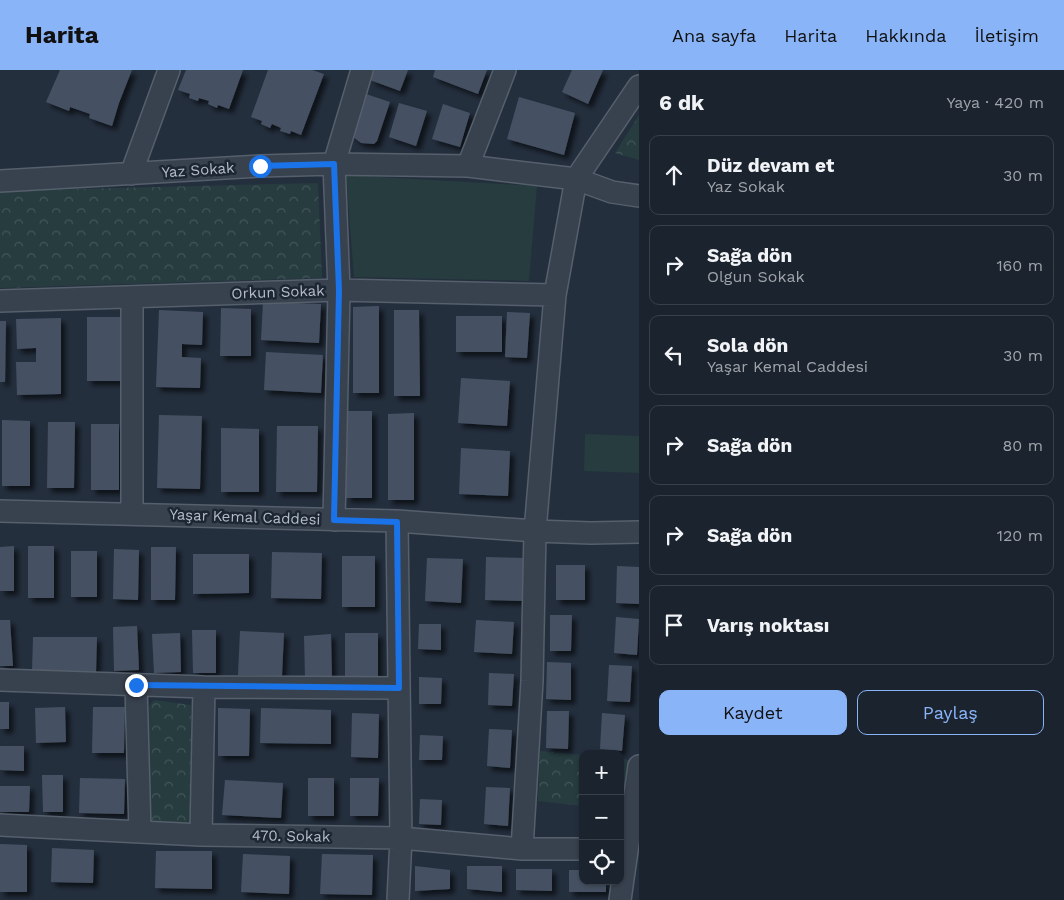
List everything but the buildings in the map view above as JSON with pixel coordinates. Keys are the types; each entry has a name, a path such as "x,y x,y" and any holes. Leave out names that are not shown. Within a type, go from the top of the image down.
{"street":[{"path":"131,174 169,70"},
{"path":"334,520 339,290 334,164 362,70"},
{"path":"468,166 505,70"},
{"path":"522,849 532,681 535,531 555,295 576,179 639,86"},
{"name":"Yaz Sokak","path":"0,181 260,166 334,164 468,166 576,179 612,192 639,196"},
{"name":"Orkun Sokak","path":"0,301 339,290 555,295"},
{"path":"132,297 132,514"},
{"name":"Yaşar Kemal Caddesi","path":"0,511 397,522 591,533 639,532"},
{"path":"397,522 402,838 398,900"},
{"path":"0,680 204,687 399,688"},
{"path":"136,685 140,832"},
{"path":"201,835 204,687"},
{"path":"620,900 629,849 639,766"},
{"name":"470. Sokak","path":"0,825 201,835 402,838 522,849 579,849"}],"green space":[{"path":"639,115 639,160 615,153"},
{"path":"346,175 537,186 529,281 354,277"},
{"path":"318,183 322,278 0,288 0,191"},
{"path":"585,434 639,436 639,473 584,471"},
{"path":"154,700 191,705 190,823 150,822 149,706"},
{"path":"540,751 579,755 579,806 538,801"},
{"path":"624,759 629,760 624,810"}],"route":[{"path":"136,685 399,688 397,522 334,520 339,290 334,164 260,166"}]}
